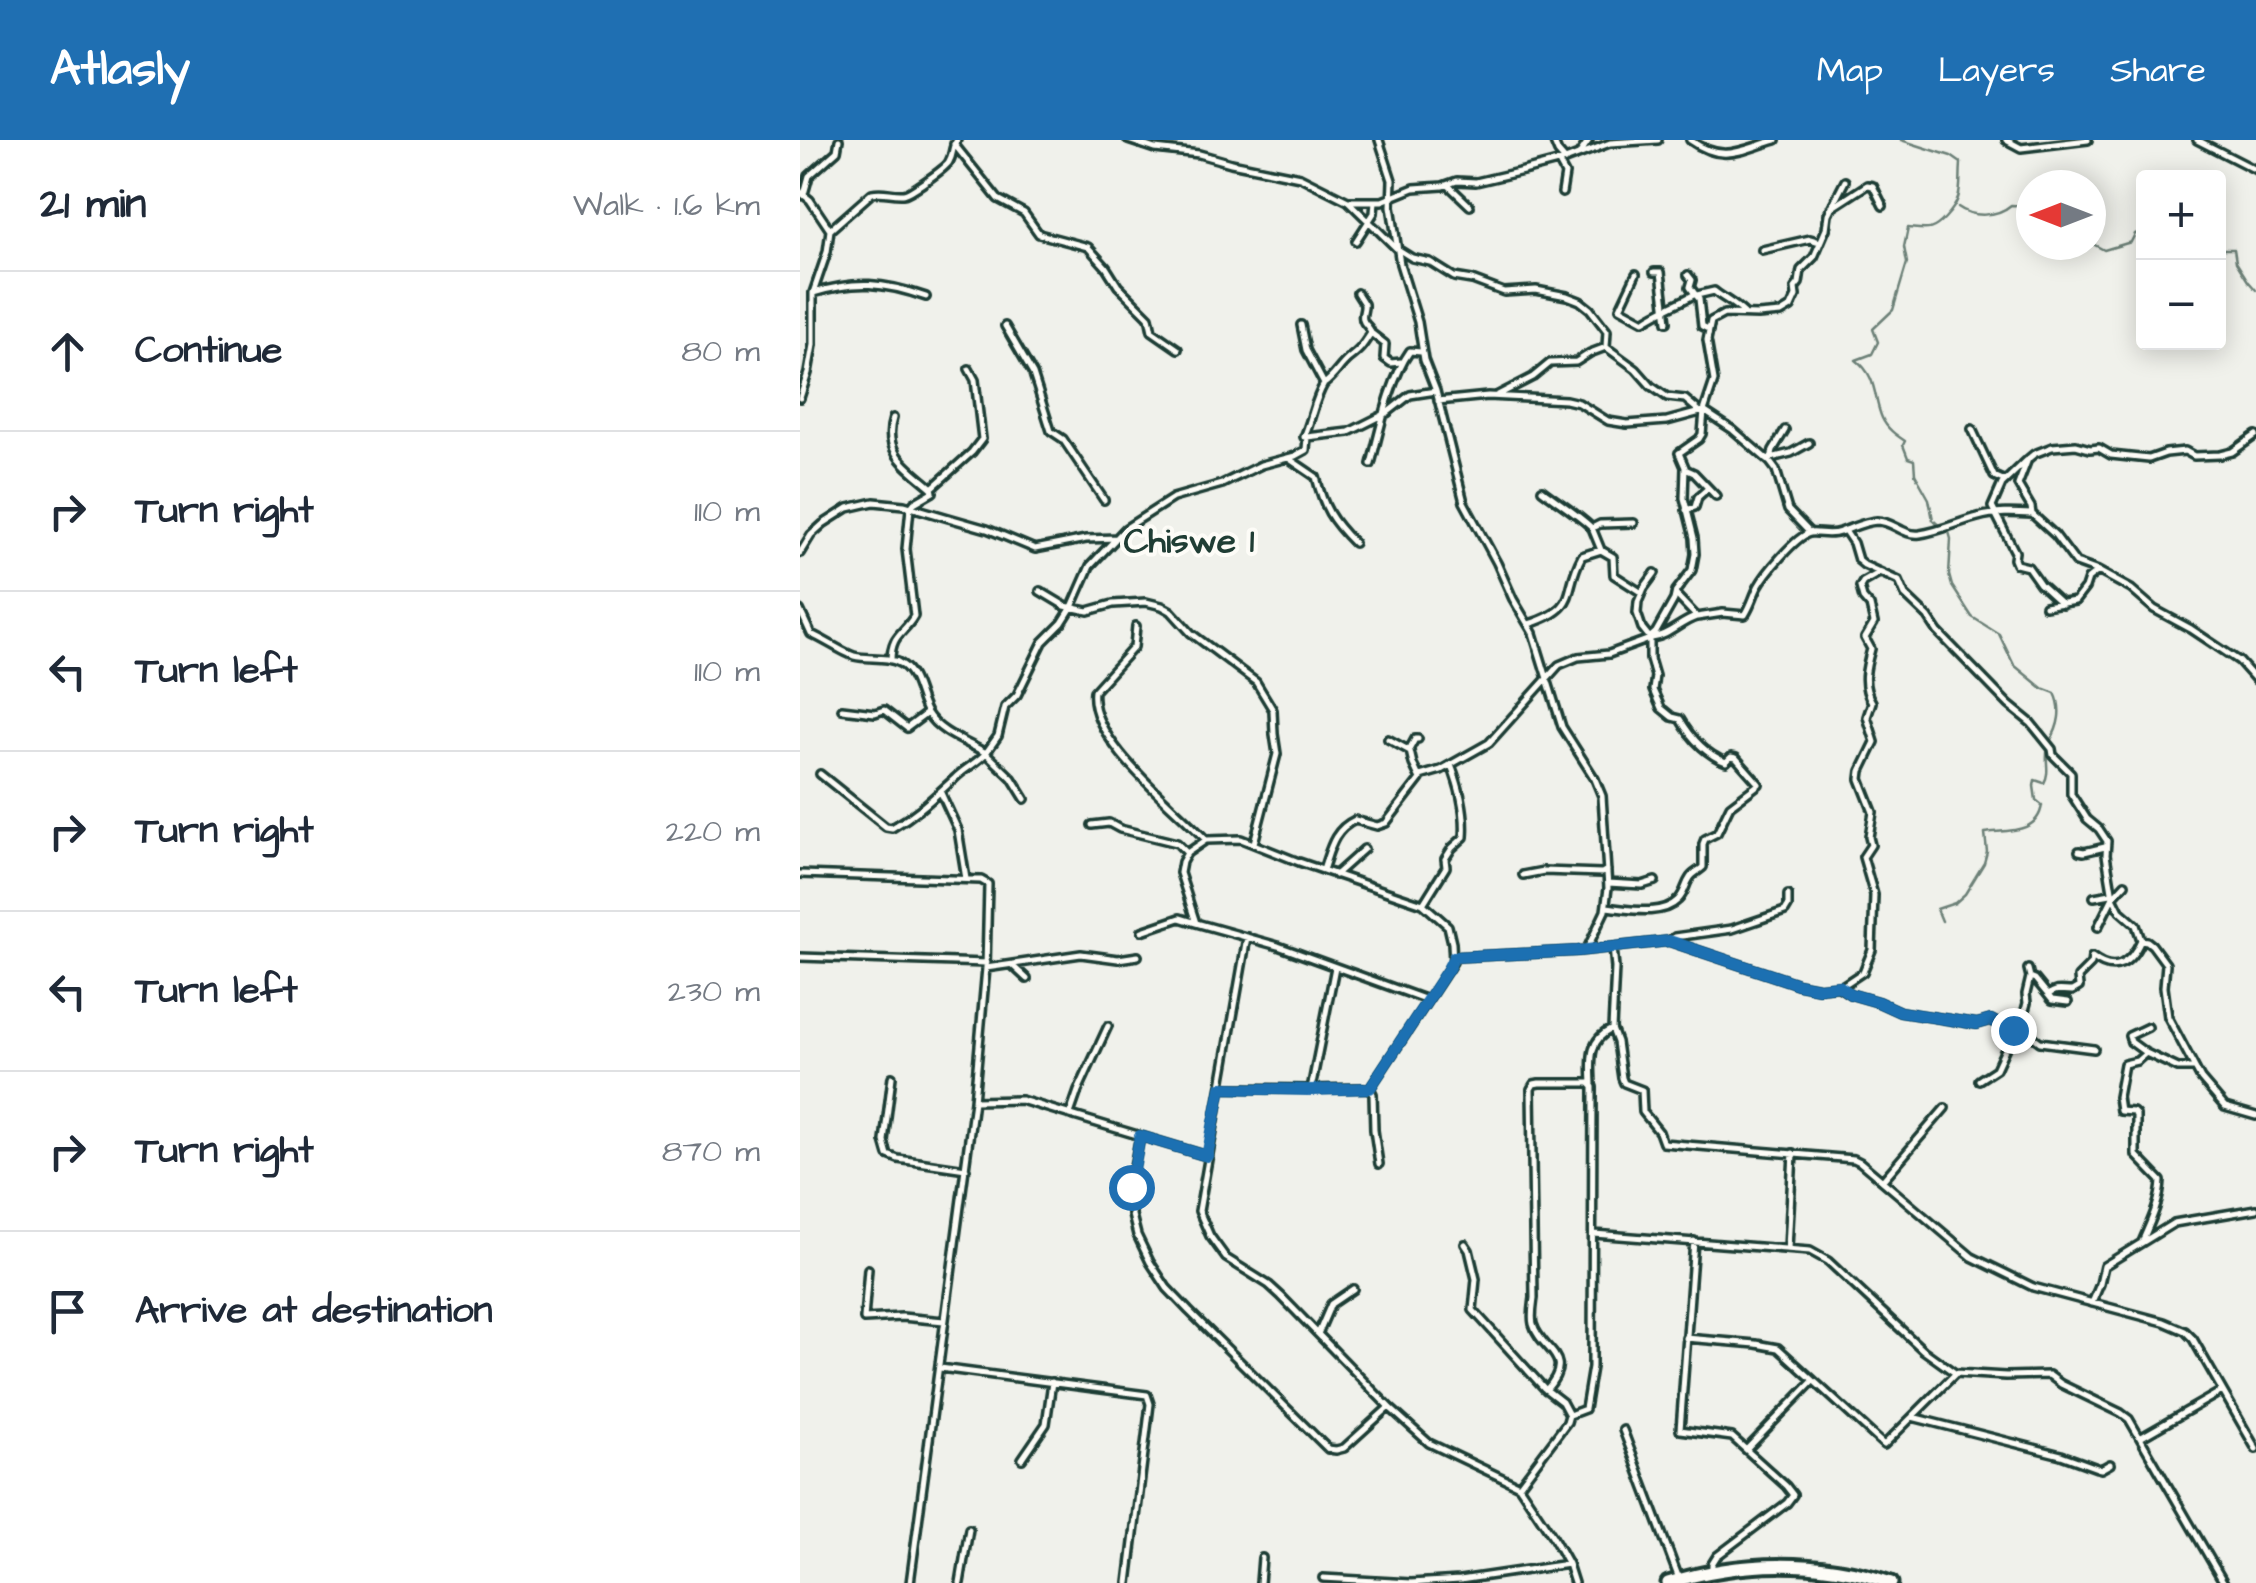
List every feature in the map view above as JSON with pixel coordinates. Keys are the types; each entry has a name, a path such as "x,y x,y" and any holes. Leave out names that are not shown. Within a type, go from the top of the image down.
{"highway":[{"path":"1674,1581 1712,1570 1760,1565 1820,1568 1891,1583"}],"street":[{"path":"830,230 802,193 808,176 837,151 839,140"},
{"path":"1128,140 1154,149 1198,154 1300,177 1348,200 1396,248 1454,277 1504,292 1536,290 1580,301 1607,331 1606,347"},
{"path":"1379,140 1392,180 1396,248 1464,502 1529,624 1562,726 1600,788 1604,803 1606,907 1588,950"},
{"path":"1553,140 1565,174 1562,193"},
{"path":"1578,156 1589,140"},
{"path":"1348,200 1374,201 1414,188 1476,182 1562,161 1610,142 1658,140"},
{"path":"1690,140 1701,149 1727,154 1776,140"},
{"path":"2006,140 2021,148 2088,140"},
{"path":"2197,140 2256,170"},
{"path":"800,398 813,345 813,293 830,230 878,191 903,194 916,188 948,164 956,142"},
{"path":"956,142 998,198 1024,213 1039,234 1088,246 1118,286 1149,317 1152,331 1178,349"},
{"path":"1650,638 1692,570 1694,538 1686,510 1685,469 1679,454 1700,437 1702,411 1714,375 1708,330 1712,321 1724,314 1758,315 1790,307 1801,270 1814,257 1844,181"},
{"path":"1448,185 1470,206"},
{"path":"1831,208 1867,185 1873,186 1883,206"},
{"path":"1356,241 1374,213 1374,201"},
{"path":"1762,250 1810,239 1820,242"},
{"path":"1654,272 1661,272 1667,322"},
{"path":"1636,274 1620,308 1644,322 1664,308 1714,291 1744,313"},
{"path":"1688,274 1690,287 1699,299 1702,326 1708,330"},
{"path":"813,293 868,283 926,297"},
{"path":"820,774 889,828 896,827 976,762 998,736 1005,708 1017,695 1043,642 1072,607 1090,566 1116,538 1173,498 1222,484 1261,465 1304,452 1304,436 1324,384 1346,360 1356,355 1371,334 1363,322 1364,304 1358,293"},
{"path":"1301,324 1306,350 1324,384"},
{"path":"1005,326 1033,374 1050,431 1063,439 1104,500"},
{"path":"1371,334 1385,344 1384,358 1391,363 1401,362"},
{"path":"1496,396 1550,364 1576,362 1606,347"},
{"path":"1606,347 1652,386 1667,396 1685,399 1771,460 1788,510 1810,533 1826,535 1861,524 1884,522 1914,535 1936,532 1981,516 2032,514"},
{"path":"1372,464 1401,362 1410,351 1423,352"},
{"path":"891,660 892,644 912,620 915,609 906,549 910,508 933,492 932,488 982,439 969,369"},
{"path":"1306,437 1349,432 1384,415 1410,395 1436,390"},
{"path":"1438,400 1496,396 1575,402 1608,420 1627,424 1667,421 1702,411"},
{"path":"893,418 889,432 896,456 932,488"},
{"path":"1972,429 1994,476 2005,481"},
{"path":"1771,460 1785,430"},
{"path":"2062,604 2040,584 2028,566 2016,564 2015,552 1994,514 1992,505 2005,481 2028,459 2043,449 2076,445 2098,448 2111,455 2149,459 2185,452 2220,456 2256,435"},
{"path":"1771,460 1809,443"},
{"path":"1287,458 1316,477 1323,506 1354,543"},
{"path":"2028,459 2018,485 2032,514 2055,535 2076,563 2141,596 2154,609 2238,661 2256,680"},
{"path":"1685,469 1716,496"},
{"path":"1686,510 1695,506 1708,488"},
{"path":"1542,490 1592,528 1601,550 1613,556 1614,575 1642,593"},
{"path":"800,552 822,524 848,508 874,502 987,529 1035,548 1116,538"},
{"path":"1592,528 1600,524 1634,523"},
{"path":"1845,530 1858,560 1899,581 1905,595 1938,632 2046,740 2071,773 2071,794 2107,841 2112,895 2120,912 2136,925 2141,940 2133,956 2122,964 2105,964 2092,957 2078,977 2077,988 2054,990 2048,996"},
{"path":"1420,776 1441,770 1489,743 1566,661 1609,654 1661,637 1697,616 1744,615 1760,583 1791,545 1810,533"},
{"path":"1529,624 1550,617 1562,607 1582,556 1601,550"},
{"path":"2045,606 2080,598 2088,579 2098,571"},
{"path":"1606,907 1644,910 1675,904 1689,878 1703,867 1705,839 1717,833 1730,806 1759,784 1736,758 1720,760 1690,737 1680,719 1661,708 1653,690 1650,638 1637,614 1638,602 1655,573"},
{"path":"1454,957 1669,941 1819,988 1848,984 1863,972 1873,939 1874,895 1863,858 1871,845 1873,812 1860,778 1875,742 1867,717 1872,702 1865,688 1870,649 1865,638 1874,623 1860,587 1879,573"},
{"path":"1040,591 1065,606 1091,611 1114,604 1146,602 1162,606 1256,682 1274,710 1277,754 1254,843"},
{"path":"1674,594 1697,616"},
{"path":"800,610 814,635 852,655 903,665 927,713 952,734 986,752 1012,778 1025,799"},
{"path":"1136,626 1134,647 1094,691 1097,718 1114,746 1206,840"},
{"path":"842,709 875,713 883,710 907,728 927,713"},
{"path":"1388,739 1409,750"},
{"path":"1323,870 1332,842 1343,826 1355,820 1377,826 1386,823 1419,782 1409,750 1418,739"},
{"path":"1423,904 1446,867 1445,858 1464,837 1466,820 1461,810 1461,790 1450,764"},
{"path":"940,793 958,830 966,880"},
{"path":"1092,825 1109,823 1120,830 1177,844 1188,853"},
{"path":"1196,923 1179,870 1188,853 1206,840 1233,838 1423,904 1448,926 1454,957 1370,1088"},
{"path":"2079,851 2106,847"},
{"path":"1336,875 1364,848"},
{"path":"1523,875 1607,870"},
{"path":"800,874 986,880 988,884 986,965 974,1101 910,1583"},
{"path":"1608,884 1642,885 1655,881"},
{"path":"2098,927 2112,895 2125,884"},
{"path":"1669,941 1732,929 1785,911 1788,895"},
{"path":"2094,898 2112,895"},
{"path":"1142,931 1176,918 1278,946 1427,1000"},
{"path":"1247,937 1199,1211 1210,1236 1226,1258 1269,1285 1389,1407 1436,1448 1518,1486 1568,1564 1574,1583"},
{"path":"2141,940 2152,945 2166,964 2168,1018 2206,1087 2225,1107 2256,1116"},
{"path":"1613,947 1612,1029 1624,1082 1642,1090 1642,1112 1664,1142 1854,1158 1972,1257 2033,1287 2185,1331 2193,1338 2256,1448"},
{"path":"800,957 1012,965 1081,954 1138,956"},
{"path":"1012,965 1026,979"},
{"path":"1311,1090 1335,968"},
{"path":"1978,1080 1996,1069 2028,1004 2028,969"},
{"path":"2030,977 2052,1000 2068,1002"},
{"path":"1839,986 1850,994 1900,1012 1977,1024 1991,1020 2009,1030 2026,1032 2040,1042 2094,1048"},
{"path":"1070,1114 1108,1026"},
{"path":"2148,1027 2130,1036 2130,1042 2178,1068 2194,1068"},
{"path":"1570,1414 1586,1409 1592,1368 1593,1047 1597,1038 1612,1029"},
{"path":"2142,1242 2157,1208 2161,1181 2136,1156 2136,1115 2120,1111 2118,1097 2124,1064 2137,1061 2146,1053"},
{"path":"892,1077 885,1131 888,1155 966,1169"},
{"path":"1546,1390 1558,1376 1558,1367 1551,1348 1532,1320 1532,1089 1539,1083 1592,1084"},
{"path":"1221,1088 1370,1088"},
{"path":"1370,1088 1379,1164"},
{"path":"974,1101 1021,1100 1207,1156"},
{"path":"1883,1180 1945,1108"},
{"path":"1140,1136 1132,1172 1132,1215 1150,1262 1178,1300 1328,1450 1344,1448 1389,1407"},
{"path":"1788,1248 1793,1154"},
{"path":"2092,1303 2104,1266 2166,1226 2256,1208"},
{"path":"1594,1234 1804,1250 1822,1257 1923,1350 1955,1374 2049,1375 2126,1416 2224,1583"},
{"path":"1694,1241 1680,1430 1729,1435 1793,1495 1717,1556 1712,1570"},
{"path":"1466,1244 1476,1278 1473,1310 1570,1414 1568,1422 1518,1486"},
{"path":"868,1269 864,1318 944,1321"},
{"path":"1318,1334 1330,1304 1353,1288"},
{"path":"1686,1338 1778,1348 1884,1445 1955,1374"},
{"path":"940,1368 1144,1393 1148,1398 1148,1424 1128,1583"},
{"path":"1748,1450 1813,1381"},
{"path":"1022,1459 1046,1424 1052,1382"},
{"path":"2140,1438 2222,1392"},
{"path":"1912,1418 2062,1455 2101,1469 2110,1464"},
{"path":"1623,1430 1674,1581"},
{"path":"960,1583 969,1529"},
{"path":"1260,1583 1262,1558"},
{"path":"1323,1578 1444,1581 1568,1564"}],"waterway":[{"path":"1901,140 1961,163 1959,193 1955,205 1937,226 1908,228 1904,247 1907,263 1893,310 1873,329 1878,342 1872,354 1856,360 1872,381 1884,422 1905,441 1908,458 1914,460 1915,474 1929,499 1933,520 1949,532 1952,586 1972,617 1999,634 2014,665 2042,688 2055,693 2059,718 2050,741"},
{"path":"1958,207 1985,215 2016,205"},
{"path":"2106,249 2131,242 2136,234"},
{"path":"2226,249 2234,249 2236,262 2256,290"},
{"path":"1942,921 1937,909 1955,903 1965,894 1984,863 1985,833 2020,829 2039,814 2042,805 2036,800 2034,786 2035,780 2044,783 2046,779 2048,748"}],"district":[{"name":"Chiswe 1","path":"1189,540"}],"route":[{"path":"1131,1187 1140,1136 1207,1156 1221,1088 1370,1088 1454,957 1578,951 1669,941 1798,984 1839,986 1850,994 1900,1012 1977,1024 1991,1020 2013,1030"}]}
